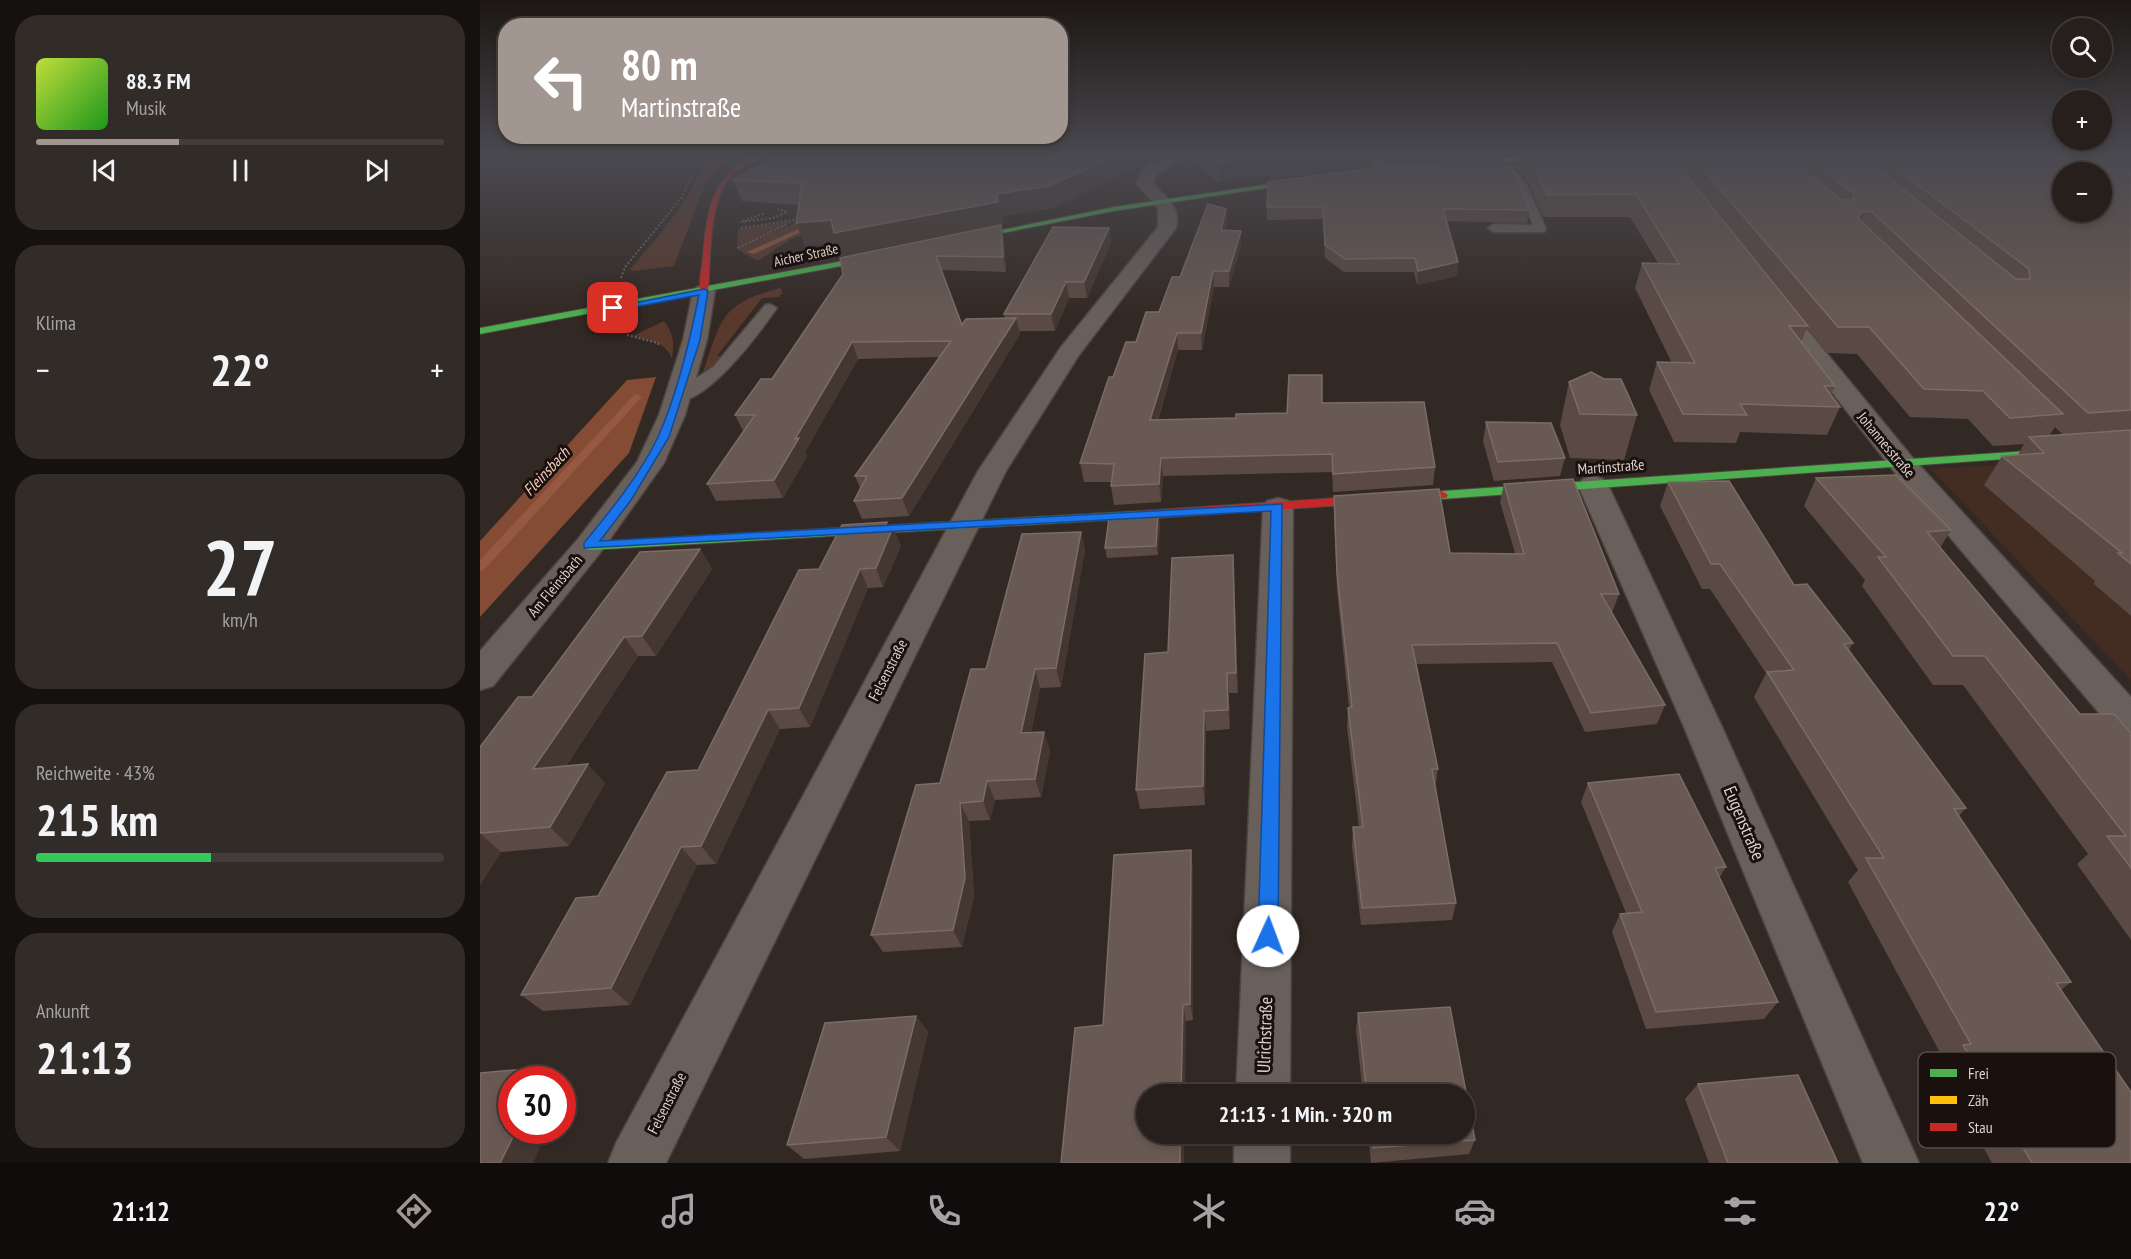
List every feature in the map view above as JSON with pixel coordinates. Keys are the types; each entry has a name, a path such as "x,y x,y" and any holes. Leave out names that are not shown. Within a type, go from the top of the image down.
{"main road":[{"path":"704,291 706,262 717,208"},
{"path":"946,243 1130,208"},
{"name":"Aicher Straße","path":"480,331 904,252"},
{"name":"Martinstraße","path":"589,546 1278,507 2131,447"}],"street":[{"name":"Felsenstraße","path":"636,1163 963,525 997,463 1069,352 1162,236 1170,222 1166,208"},
{"name":"Johannesstraße","path":"1757,281 1850,402 2131,723"},
{"name":"Am Fleinsbach","path":"480,676 589,546 650,463 664,437 695,340 704,291"},
{"name":"Eugenstraße","path":"1593,485 1703,727 1891,1163"},
{"name":"Ulrichstraße","path":"1264,1084 1278,507"},
{"path":"1262,1144 1262,1163"}],"lane":[{"path":"1494,228 1540,229 1532,208"},
{"path":"676,398 698,389 717,374 770,308"},
{"path":"2050,434 2066,451"}],"path":[{"path":"622,275 625,267 673,208"},
{"path":"761,210 765,213 737,223 774,218 787,212 778,209"},
{"path":"737,229 804,219"},
{"path":"739,254 736,249 796,221"}],"shaded area":[{"path":"680,208 696,208 674,266 633,271 630,269"},
{"path":"826,208 848,208 815,230 791,239 758,261 737,249 738,229 795,221 746,244"},
{"path":"781,288 782,293 779,297 762,298 717,356 727,356 701,378 713,342 725,318 733,308 760,294"},
{"path":"664,321 670,330 672,339 672,359 661,345 633,336"},
{"path":"656,377 629,453 480,617 480,541 627,380"},
{"path":"2131,457 2131,680 1931,469"}],"building":[{"path":"798,208 965,208 834,233 831,220 796,223"},
{"path":"1206,208 1226,209 1221,230 1241,231 1229,271 1213,271 1201,333 1177,333 1150,420 1236,418 1236,414 1287,413 1289,375 1322,375 1322,403 1424,402 1435,467 1333,474 1332,454 1161,458 1159,484 1111,486 1114,464 1080,463 1109,377 1113,377 1126,342 1136,342 1146,312 1159,312 1172,277 1180,277"},
{"path":"1323,208 1529,208 1530,210 1443,209 1458,262 1418,271 1415,258 1345,259 1325,245"},
{"path":"1645,208 1713,208 1808,326 1789,326 1835,386 1824,386 1840,407 1740,404 1747,415 1683,414 1657,362 1695,363 1642,263 1679,264"},
{"path":"1736,208 1927,208 2016,279 2030,279 2029,269 1949,208 2052,208 2052,222 2112,222 2112,208 2131,208 2131,410 2088,413 1872,212 1865,211 1858,216 2063,414 2010,418 1983,391 1924,389 1869,327 1838,327"},
{"path":"1001,225 1003,257 936,256 962,325 966,319 1016,318 902,498 854,501 867,476 855,476 951,341 852,342 795,439 799,438 774,480 707,484 755,415 735,415 761,379 772,379 843,274 840,258"},
{"path":"1053,227 1109,228 1084,282 1066,282 1051,314 1004,314"},
{"path":"1591,372 1604,379 1621,379 1637,415 1580,414 1569,382"},
{"path":"1486,422 1551,423 1565,458 1498,462"},
{"path":"2131,430 2131,564 2118,553 2122,553 2002,456 2044,453 2029,437"},
{"path":"1896,475 1951,530 1927,532 2080,714 2114,714 2131,733 2131,868 2107,836 2126,836 1985,656 1953,656 1878,557 1886,557 1816,478"},
{"path":"1573,479 1619,594 1601,594 1665,705 1591,713 1557,643 1412,645 1438,769 1432,769 1456,903 1362,908 1353,827 1363,827 1348,708 1352,707 1337,573 1334,496 1439,489 1450,553 1524,554 1504,484"},
{"path":"1729,481 1794,585 1807,584 1853,643 1844,644 1966,808 1954,809 2071,982 2056,983 2103,1052 1967,1052 1963,1045 1971,1044 1866,858 1884,858 1767,672 1794,670 1720,564 1711,564 1668,482"},
{"path":"1158,515 1156,546 1105,548 1109,518"},
{"path":"887,522 884,527 893,527 876,568 860,569 799,708 768,710 701,846 681,847 611,988 521,995 576,898 598,896 667,772 698,770 799,570 819,569 842,525"},
{"path":"1081,532 1056,668 1035,669 1021,733 1044,732 1035,779 987,781 983,801 960,803 965,878 953,930 871,935 916,785 940,783 971,669 986,669 1022,534"},
{"path":"700,549 642,636 624,637 533,769 588,764 550,827 480,833 480,747 518,697 532,697 640,552"},
{"path":"1233,555 1236,673 1227,673 1228,710 1204,711 1203,786 1136,790 1145,654 1168,652 1172,558"},
{"path":"1679,774 1726,867 1715,868 1778,1002 1656,1012 1620,914 1642,912 1588,783"},
{"path":"1191,850 1190,1004 1183,1005 1181,1084 1136,1084 1136,1144 1180,1144 1180,1163 1061,1163 1075,1028 1103,1025 1114,855"},
{"path":"1450,1007 1464,1084 1366,1084 1358,1013"},
{"path":"916,1016 886,1137 787,1145 825,1023"},
{"path":"2116,1070 2131,1092 2131,1163 2032,1163 2023,1148 2116,1148"},
{"path":"498,1071 498,1144 510,1144 500,1163 480,1163 480,1073"},
{"path":"1798,1075 1838,1163 1728,1163 1698,1084"},
{"path":"1372,1144 1424,1144 1373,1148"}],"waterway":[{"name":"Fleinsbach","path":"751,252 812,225"},
{"name":"Fleinsbach","path":"480,567 637,397"}],"traffic: fast":[{"path":"957,240 1119,208"},
{"path":"480,331 886,255"},
{"path":"1442,495 2131,447"},
{"path":"589,546 1141,515"}],"traffic: jam":[{"path":"704,291 713,208"},
{"path":"1141,515 1442,495"}],"route":[{"path":"613,308 704,291 695,340 664,437 625,500 589,546 1278,507 1268,936"}]}
